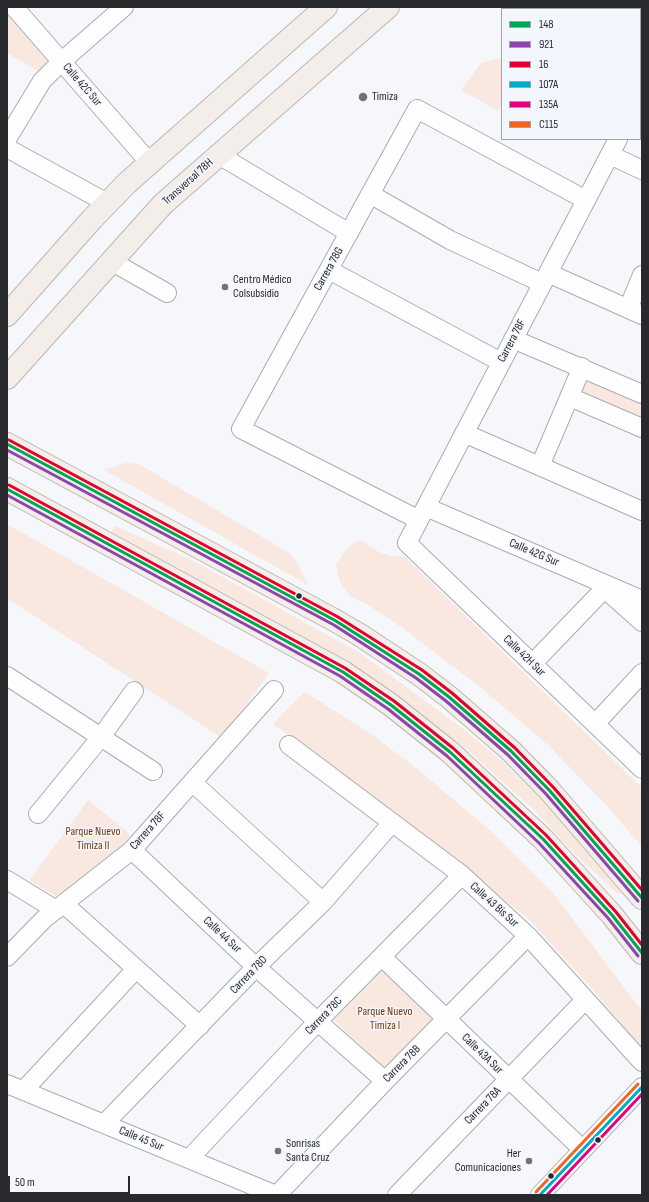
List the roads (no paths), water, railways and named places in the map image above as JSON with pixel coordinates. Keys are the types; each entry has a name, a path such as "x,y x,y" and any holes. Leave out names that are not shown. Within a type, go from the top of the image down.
{"main road":[{"path":"7,315 107,203 149,162 326,7"},
{"name":"Transversal 78H","path":"7,379 163,204 218,154 388,7"},
{"path":"9,441 336,621 419,674 449,697 511,751 596,843 642,898"},
{"path":"7,489 343,672 391,705 450,752 543,839 612,915 642,953"}],"street":[{"name":"Calle 42C Sur","path":"14,7 149,162"},
{"path":"7,139 42,82 62,61 124,7"},
{"name":"Carrera 78G","path":"241,429 417,109 586,200"},
{"name":"Carrera 78F","path":"407,543 618,140"},
{"path":"7,148 107,203"},
{"path":"218,154 349,233"},
{"path":"610,155 642,170"},
{"path":"370,194 450,240 635,312 641,280"},
{"path":"111,261 167,293"},
{"path":"329,270 501,362"},
{"path":"514,339 642,394"},
{"path":"540,466 582,368"},
{"path":"570,397 642,428"},
{"name":"Calle 42G Sur","path":"241,429 422,513 642,600"},
{"path":"464,433 642,511"},
{"name":"Calle 42H Sur","path":"407,543 642,769"},
{"path":"532,664 606,587 642,622"},
{"path":"595,724 642,672"},
{"path":"7,676 153,771"},
{"path":"38,814 101,737 134,690"},
{"name":"Carrera 78F","path":"7,957 32,930 132,850 274,690"},
{"name":"Calle 43 Bis Sur","path":"289,745 391,824 462,875 528,936 642,1062"},
{"path":"192,782 323,902"},
{"name":"Carrera 78D","path":"104,1124 256,967 323,902 391,824"},
{"name":"Calle 44 Sur","path":"132,850 256,967 385,1082"},
{"name":"Carrera 78C","path":"189,1159 318,1021 462,875"},
{"path":"7,880 60,907 136,969 200,1026"},
{"name":"Carrera 78B","path":"276,1195 528,936"},
{"name":"Calle 43A Sur","path":"382,957 583,1150"},
{"path":"15,1087 136,969"},
{"name":"Carrera 78A","path":"397,1195 585,1000"},
{"name":"Calle 45 Sur","path":"15,1087 276,1195"},
{"path":"540,1195 642,1088"}],"place":[{"name":"Timiza","path":"363,97"},
{"name":"Centro Médico Colsubsidio","path":"225,287"},
{"name":"Sonrisas Santa Cruz","path":"278,1151"},
{"name":"Her Comunicaciones","path":"529,1161"}],"park label":[{"name":"Parque Nuevo Timiza II","path":"93,839"},
{"name":"Parque Nuevo Timiza I","path":"385,1019"}]}
